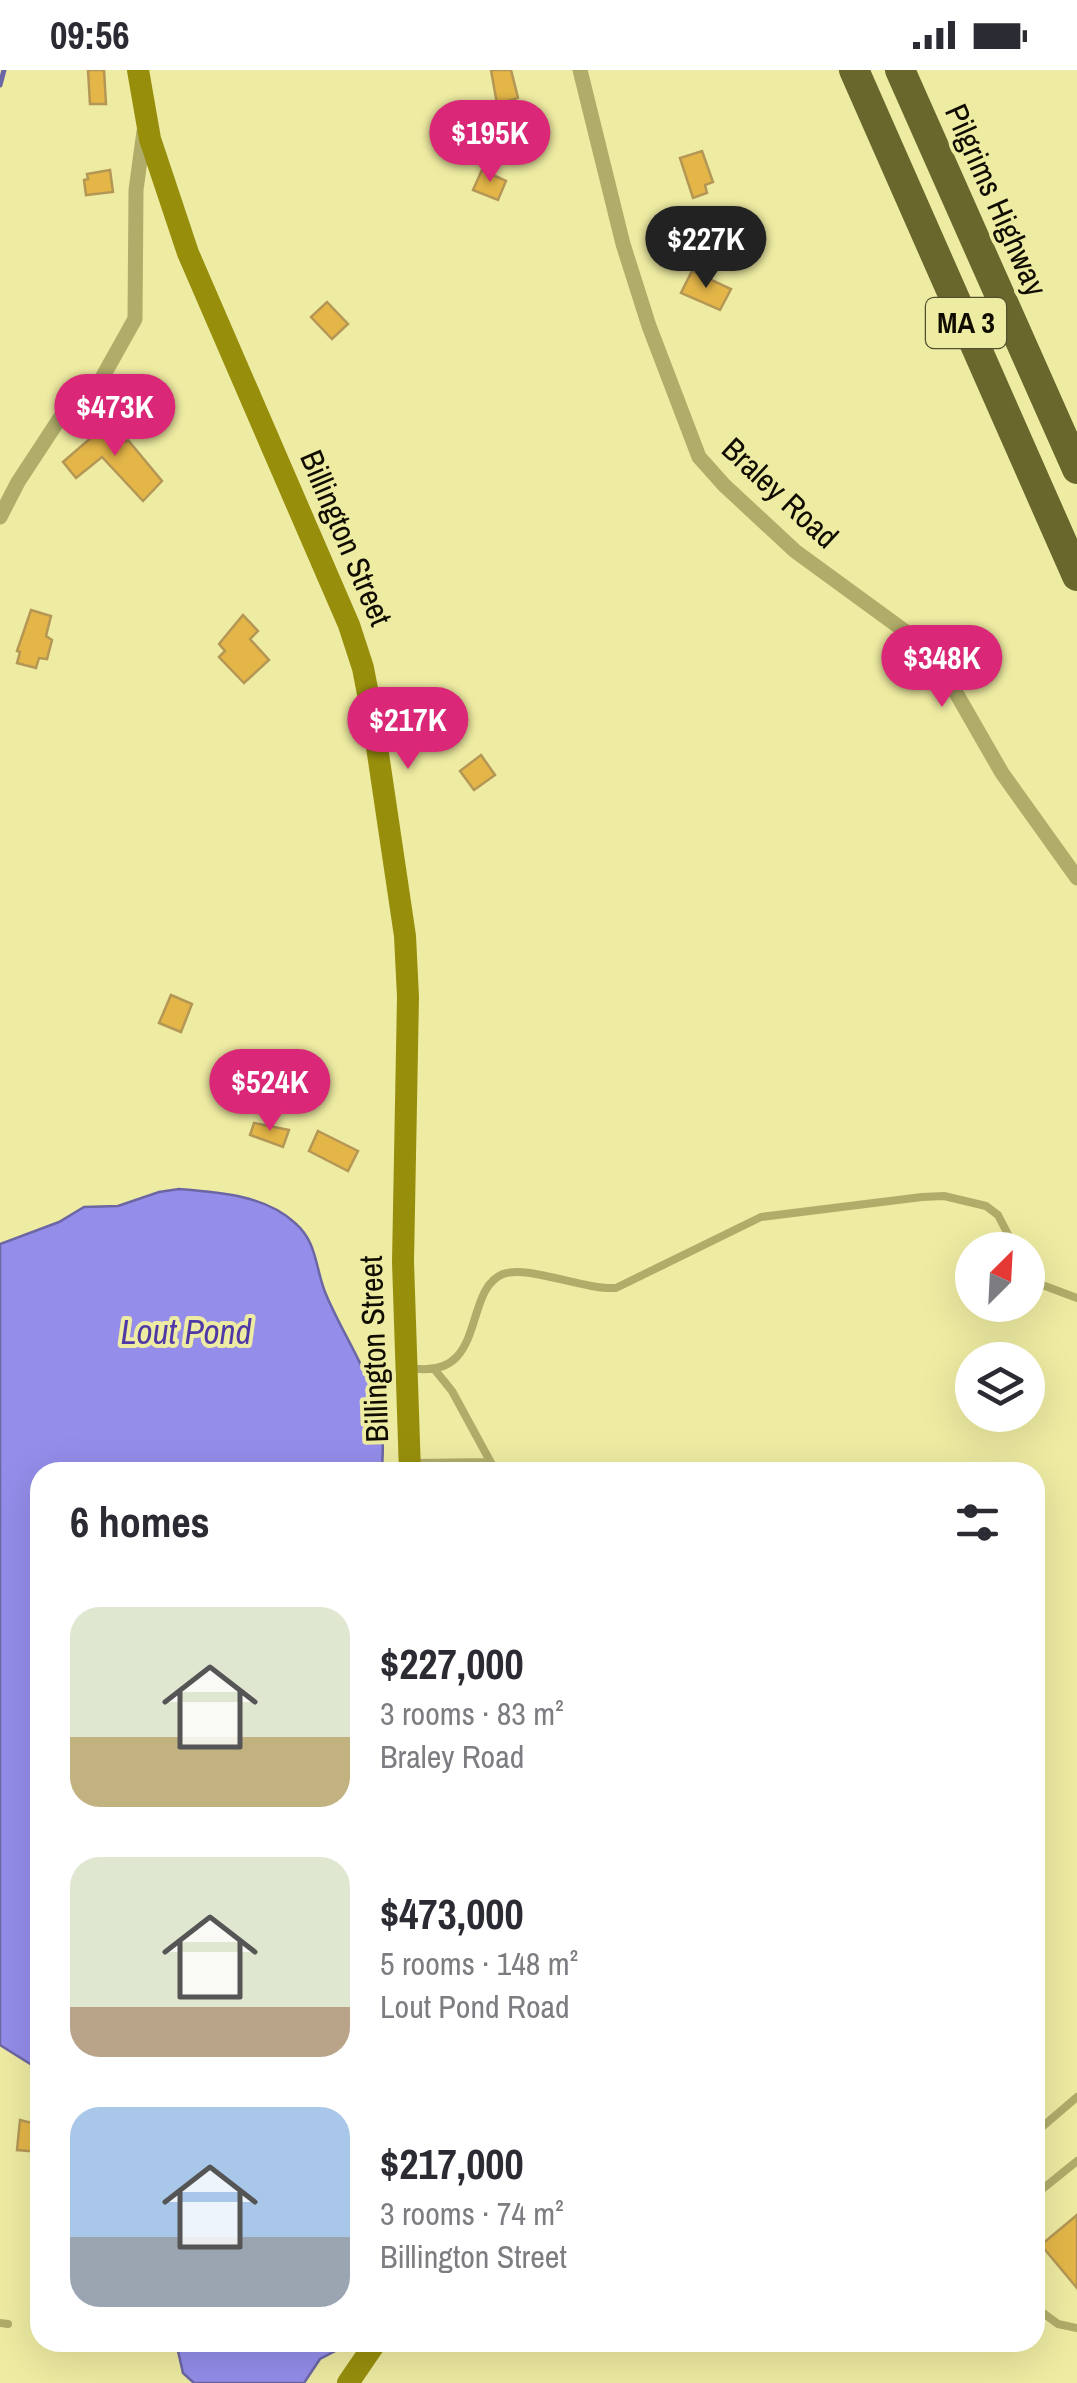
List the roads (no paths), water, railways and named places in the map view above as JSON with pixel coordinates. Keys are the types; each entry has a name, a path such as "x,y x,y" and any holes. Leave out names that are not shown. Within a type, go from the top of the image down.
{"highway":[{"name":"MA 3","path":"854,70 1077,576"},
{"name":"Pilgrims Highway","path":"900,70 1077,468"}],"street":[{"name":"Billington Street","path":"138,70 145,122 188,253 328,574 363,668 406,936 403,1262 410,1462"},
{"name":"Braley Road","path":"580,70 623,244 649,326 699,457 796,551 936,658 1002,773 1077,878"},
{"path":"0,517 60,418 93,394 135,319 136,190 145,122"},
{"path":"348,2383 369,2352"}],"lane":[{"path":"406,1367 435,1370 452,1361 475,1324 486,1287 499,1275 517,1271 587,1287 616,1288 761,1217 944,1196 986,1206 998,1215 1007,1232"},
{"path":"1045,1287 1077,1298"},
{"path":"435,1370 452,1391 490,1462"},
{"path":"1045,2124 1077,2097"},
{"path":"1045,2187 1077,2161"},
{"path":"1045,2314 1058,2324 1077,2328"}],"water":[{"name":"Lout Pond","path":"179,1189 255,1201 283,1214 302,1230 312,1246 325,1292 374,1396 383,1439 382,1462 30,1462 30,2064 0,2045 0,1244 59,1222 84,1207 118,1206"},
{"path":"178,2352 333,2352 320,2359 304,2383 194,2383 183,2373"}],"waterway":[{"path":"0,85 4,70"}]}
